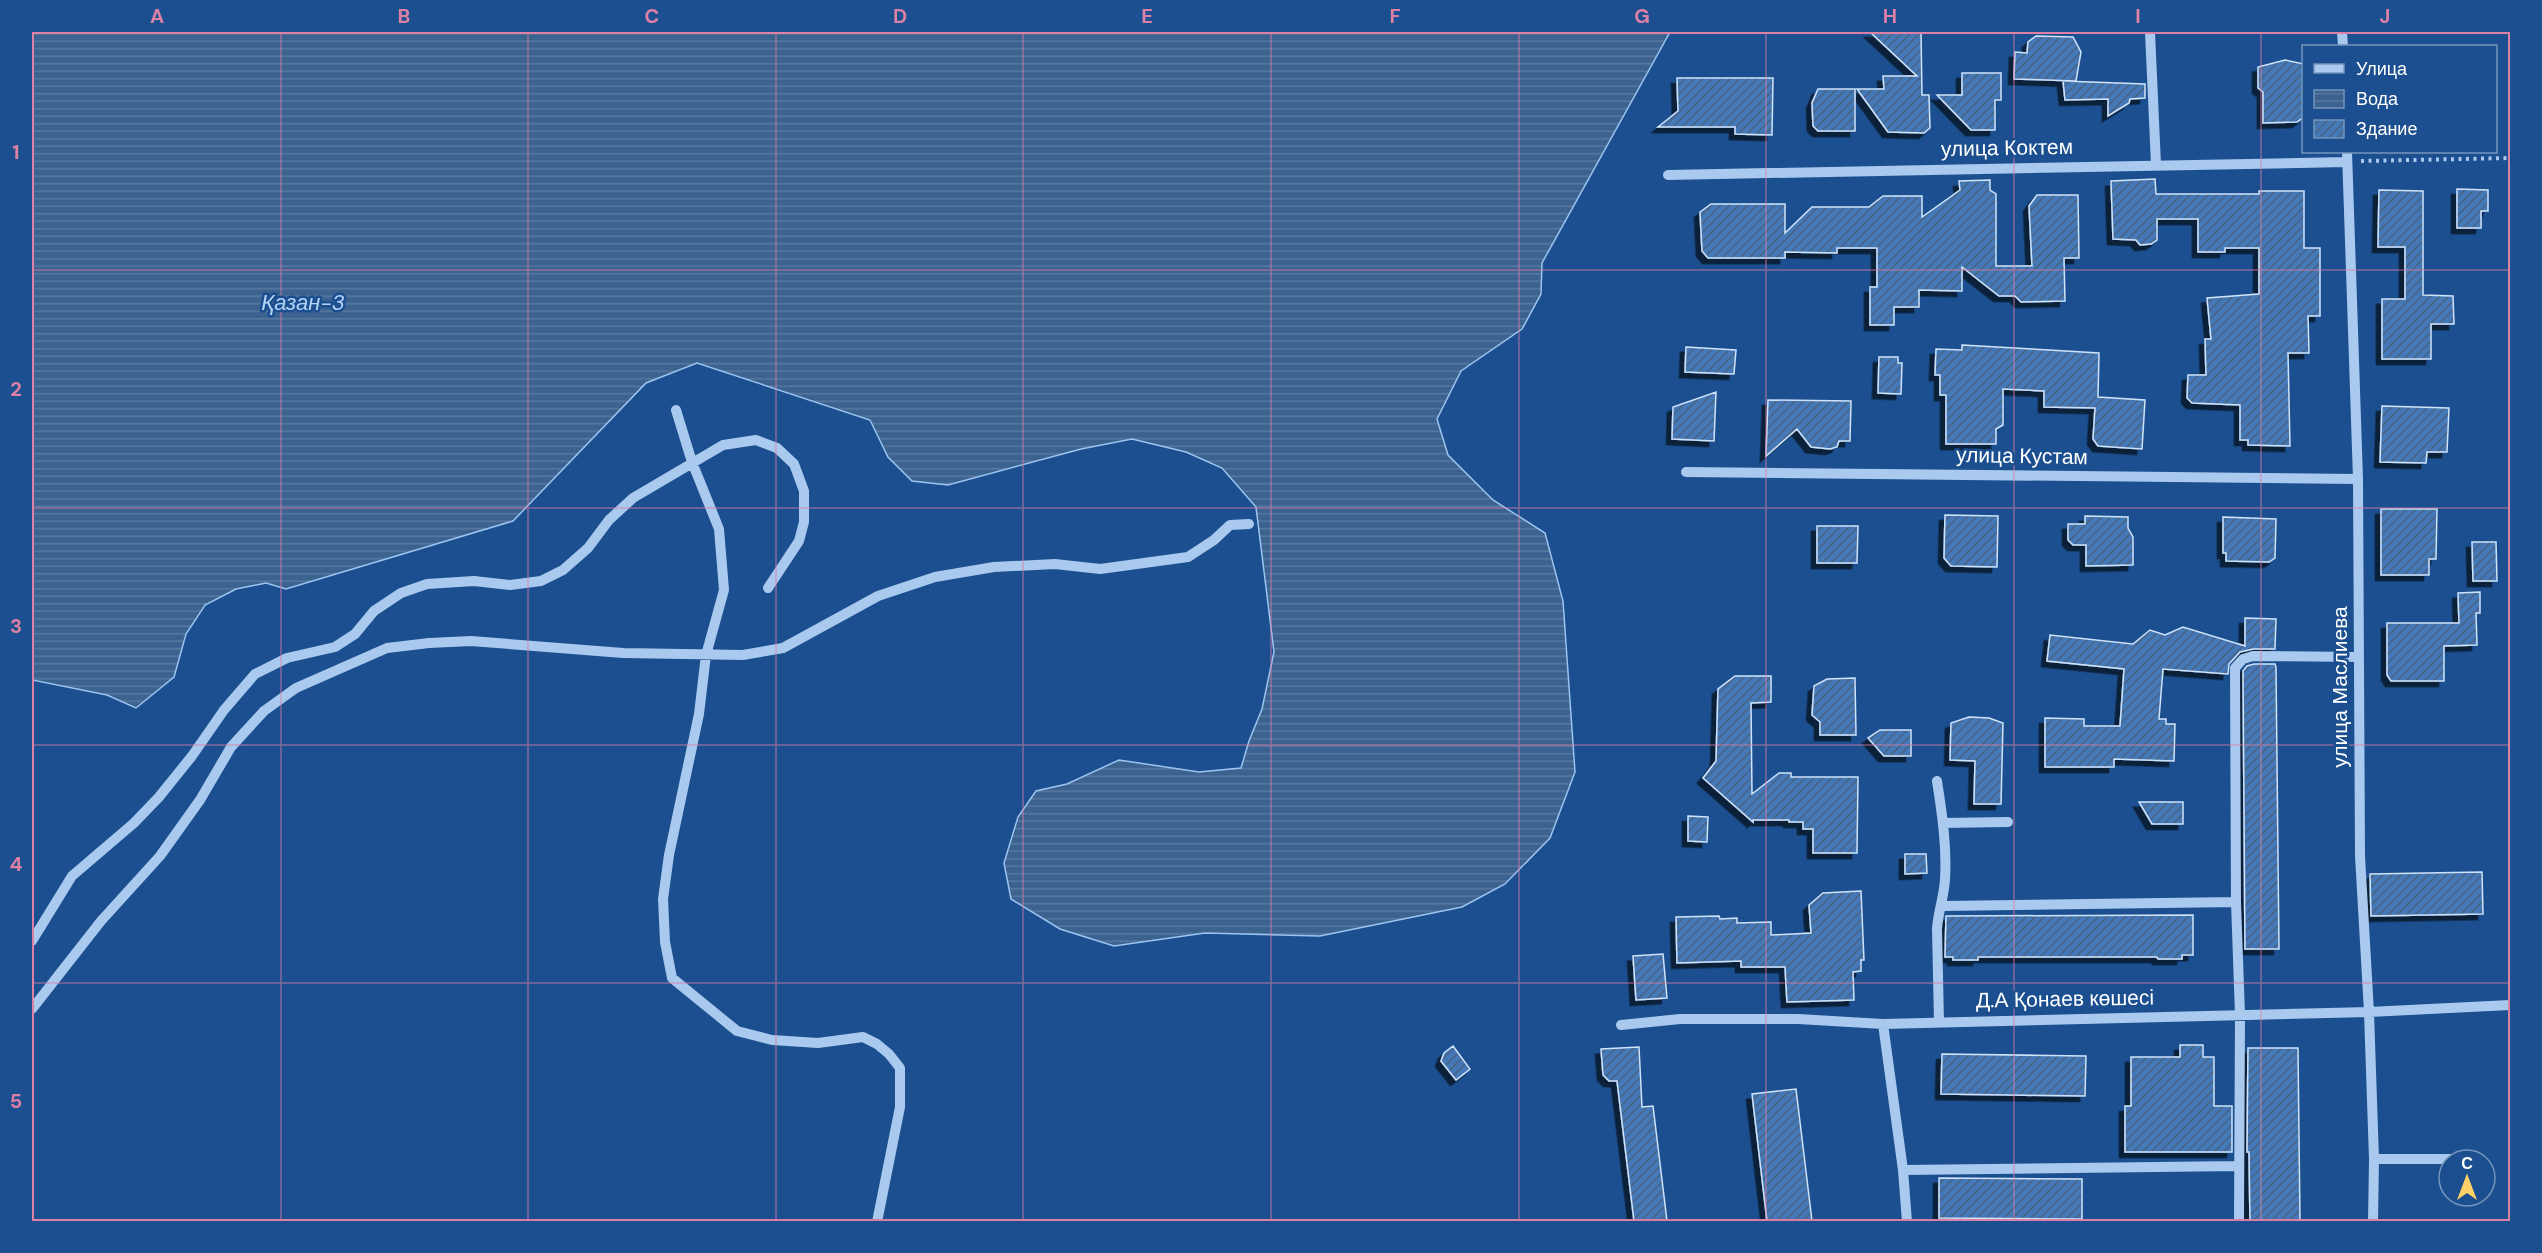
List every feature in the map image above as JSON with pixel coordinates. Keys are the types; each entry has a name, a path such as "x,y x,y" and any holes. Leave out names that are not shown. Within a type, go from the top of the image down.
{"street":[{"path":"2150,32 2156,165"},
{"name":"улица Коктем","path":"1668,175 2156,165 2347,157"},
{"name":"улица Маслиева","path":"2347,157 2358,479 2360,856 2369,1012 2374,1159 2373,1221"},
{"path":"676,410 692,462 719,530 724,590 706,655 699,714 680,796 663,899 665,942 672,978 737,1031 772,1041 818,1043 863,1038 877,1044 889,1054 900,1068 900,1107 877,1221"},
{"path":"32,941 72,876 134,823 159,797 192,756 224,710 255,674 287,658 335,647 355,634 374,611 401,593 427,584 474,581 510,585 548,578 563,570 588,548 609,520 633,498 723,445 756,440 777,448 794,464 804,491 804,522 799,541 768,588"},
{"name":"улица Кустам","path":"1686,472 2358,479"},
{"path":"32,1008 101,921 160,856 200,800 231,747 264,711 297,688 387,648 429,643 499,642 559,650 743,655 783,648 878,596 935,577 994,567 1055,564 1100,569 1188,557 1214,540 1230,525 1249,524"},
{"path":"2239,1221 2240,1015 2236,902 2235,668 2243,659 2253,656 2359,657"},
{"path":"1937,781 1943,823 1945,877 1943,906 1938,915 1937,929 1939,1022"},
{"path":"1943,823 2008,822"},
{"path":"1943,906 2236,902"},
{"name":"Д.А Қонаев көшесі","path":"1621,1025 1680,1019 1798,1019 1883,1024 2369,1012 2511,1005"},
{"path":"1883,1024 1903,1170 1907,1221"},
{"path":"2374,1159 2437,1159"},
{"path":"1903,1170 2239,1166"}],"path":[{"path":"2347,157 2511,158"}],"water":[{"name":"Қазан-3","path":"32,32 1670,32 1542,263 1541,294 1522,329 1461,371 1437,419 1448,455 1493,500 1545,533 1563,601 1575,772 1550,838 1505,884 1462,907 1320,936 1205,933 1114,946 1060,929 1011,899 1004,863 1018,817 1036,791 1067,784 1119,760 1199,772 1241,768 1262,709 1274,652 1256,507 1222,468 1186,452 1132,439 1081,449 948,485 912,481 888,457 870,420 697,363 646,383 513,521 286,589 266,583 236,589 205,605 186,634 174,677 136,708 107,695 32,680"}],"building":[{"path":"1870,32 1921,32 1922,95 1929,95 1930,128 1924,133 1888,132 1857,89 1884,89 1883,76 1917,76"},
{"path":"2036,36 2073,37 2081,52 2076,81 2014,79 2015,52 2027,53 2028,42"},
{"path":"2285,60 2302,64 2302,118 2297,122 2263,123 2263,92 2258,88 2258,67"},
{"path":"1962,73 2001,73 2001,100 1995,100 1995,130 1971,130 1937,95 1962,95"},
{"path":"1677,78 1773,78 1772,135 1735,134 1735,127 1658,127 1678,111"},
{"path":"2063,81 2145,84 2145,98 2130,99 2129,103 2108,116 2108,99 2065,100"},
{"path":"1818,89 1855,89 1855,131 1818,131 1813,126 1812,103"},
{"path":"2155,179 2156,194 2259,194 2259,191 2304,191 2304,248 2320,248 2320,316 2308,316 2309,353 2288,353 2290,446 2248,445 2248,440 2240,440 2240,405 2192,403 2187,398 2188,375 2206,375 2205,339 2211,339 2207,298 2259,294 2259,248 2225,248 2225,252 2198,252 2198,219 2157,219 2157,240 2151,244 2140,245 2136,240 2113,239 2111,181"},
{"path":"1990,180 1990,190 1996,194 1996,266 2032,266 2029,206 2037,195 2078,195 2079,258 2064,258 2065,301 2021,302 2015,296 1999,296 1962,267 1962,291 1919,290 1919,307 1894,307 1894,325 1870,325 1870,287 1877,287 1877,248 1837,248 1837,253 1785,252 1785,258 1708,258 1702,251 1700,212 1711,204 1785,204 1785,233 1812,207 1869,207 1883,196 1922,196 1922,217 1960,190 1959,181"},
{"path":"2457,189 2488,190 2488,211 2481,211 2481,228 2457,228"},
{"path":"2379,190 2423,191 2423,295 2453,296 2454,324 2431,324 2431,359 2382,359 2382,299 2405,299 2405,247 2378,247"},
{"path":"1962,345 2099,353 2098,397 2145,400 2142,449 2098,446 2093,439 2095,408 2044,407 2044,391 2003,389 2003,425 1996,429 1996,444 1946,444 1946,395 1940,395 1940,375 1935,375 1936,349 1962,350"},
{"path":"1686,347 1736,350 1734,374 1685,372"},
{"path":"1879,357 1898,357 1898,363 1902,363 1901,394 1878,393"},
{"path":"1716,392 1714,441 1672,439 1673,407"},
{"path":"1768,400 1851,401 1850,441 1839,441 1837,447 1830,449 1811,447 1797,429 1766,456"},
{"path":"2382,406 2449,408 2447,452 2427,452 2426,463 2380,462"},
{"path":"2381,509 2437,509 2436,559 2429,559 2429,575 2381,575"},
{"path":"1945,515 1998,516 1997,567 1951,566 1944,558"},
{"path":"2085,516 2128,517 2128,528 2133,537 2133,565 2086,566 2086,545 2073,545 2068,540 2068,524 2085,524"},
{"path":"2223,517 2276,519 2275,558 2269,562 2226,561 2226,553 2223,553"},
{"path":"1817,526 1858,526 1857,563 1817,563"},
{"path":"2472,542 2496,542 2497,581 2473,581"},
{"path":"2480,592 2480,613 2476,613 2477,645 2444,646 2444,681 2391,681 2387,675 2387,623 2459,623 2458,593"},
{"path":"2245,618 2276,619 2275,649 2253,649 2240,652 2229,664 2228,674 2163,669 2159,719 2166,719 2166,724 2175,724 2174,761 2114,759 2114,767 2045,767 2045,718 2084,719 2084,726 2120,726 2124,669 2047,661 2050,635 2133,644 2150,630 2165,635 2183,627 2245,646"},
{"path":"2275,664 2276,667 2279,949 2245,949 2243,671 2247,666"},
{"path":"1735,676 1771,676 1771,702 1751,703 1752,794 1779,773 1791,773 1791,777 1858,777 1857,853 1813,853 1813,829 1803,829 1803,822 1753,820 1753,822 1703,778 1716,761 1718,689"},
{"path":"1855,678 1856,735 1820,735 1820,722 1812,715 1814,686 1827,679"},
{"path":"1969,717 1989,718 2003,723 2001,804 1974,804 1975,761 1950,760 1951,723"},
{"path":"1880,730 1911,730 1911,756 1884,756 1868,738"},
{"path":"2139,802 2183,802 2183,824 2152,824"},
{"path":"1688,816 1708,817 1707,842 1688,841"},
{"path":"1905,854 1926,854 1927,873 1905,874"},
{"path":"2482,872 2483,914 2371,916 2370,874"},
{"path":"1861,891 1864,960 1861,960 1861,971 1853,972 1854,1000 1787,1002 1785,967 1741,967 1741,961 1677,963 1676,917 1719,916 1720,919 1737,918 1737,923 1771,922 1771,935 1811,933 1809,905 1823,893"},
{"path":"2193,915 2193,955 2182,955 2182,959 1978,957 1978,960 1953,960 1953,957 1945,957 1946,916"},
{"path":"1663,954 1667,998 1636,1000 1633,956"},
{"path":"2180,1045 2203,1045 2203,1057 2214,1057 2214,1106 2232,1106 2232,1152 2125,1152 2125,1106 2131,1106 2131,1057 2180,1057"},
{"path":"1453,1046 1470,1069 1456,1080 1441,1061 1444,1053"},
{"path":"1639,1047 1642,1107 1653,1106 1667,1221 1634,1221 1617,1081 1609,1081 1603,1075 1601,1049"},
{"path":"2248,1048 2298,1048 2300,1221 2250,1221 2249,1152 2247,1152"},
{"path":"1942,1054 2086,1056 2085,1096 1941,1094"},
{"path":"1796,1089 1812,1221 1767,1221 1752,1094"},
{"path":"1939,1178 2082,1179 2082,1219 1939,1218"}]}
